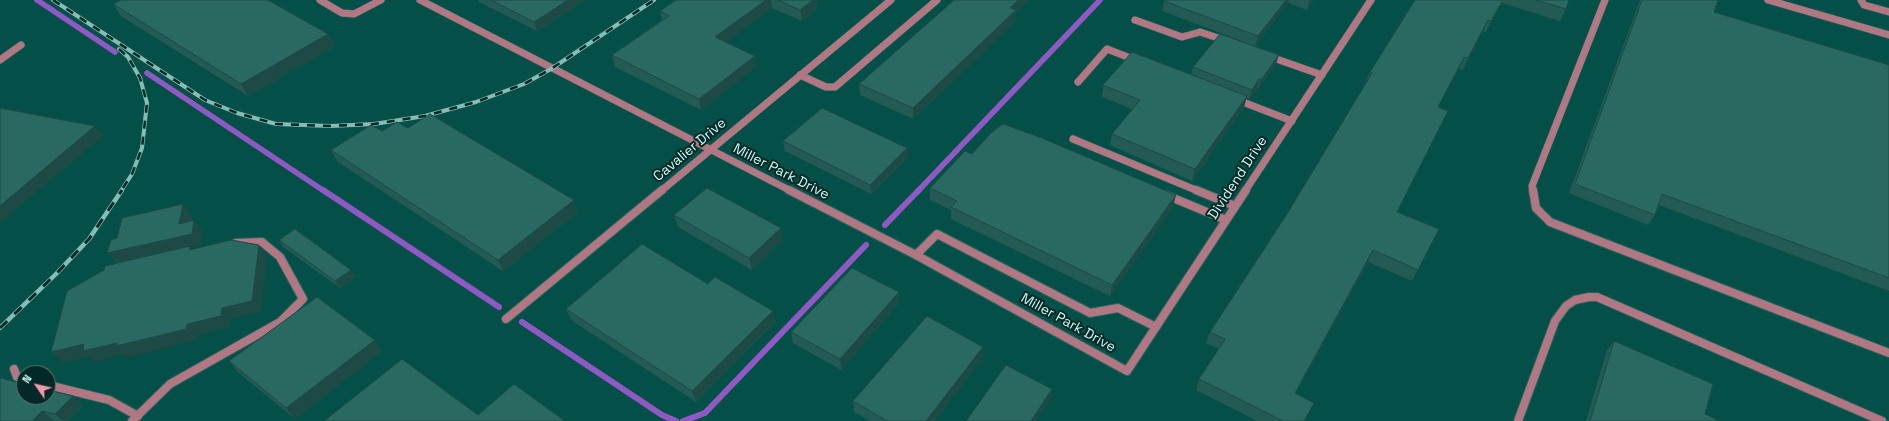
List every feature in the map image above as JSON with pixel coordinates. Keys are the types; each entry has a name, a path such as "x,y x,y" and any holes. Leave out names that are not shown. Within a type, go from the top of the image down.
{"street":[{"path":"320,0 342,13 354,14 381,0"},
{"name":"Cavalier Drive","path":"506,319 891,0"},
{"path":"800,75 826,87 835,86 937,0"},
{"name":"Dividend Drive","path":"1127,371 1372,0"},
{"path":"1605,0 1532,186 1536,208 1550,222 1889,353"},
{"path":"1768,0 1889,35"},
{"path":"1861,0 1864,5 1889,12"},
{"name":"Miller Park Drive","path":"426,1 710,150 916,255 1127,371"},
{"path":"1135,20 1182,37 1200,32 1236,45"},
{"path":"0,60 21,45"},
{"path":"1078,82 1107,49 1144,63"},
{"path":"1258,52 1322,75"},
{"path":"1225,95 1292,121"},
{"path":"1073,139 1235,206"},
{"path":"1155,190 1226,220"},
{"path":"916,255 937,234 1090,313 1118,308 1156,327"},
{"path":"56,387 109,400 135,418 170,384 280,322 303,299 280,257 262,242 225,245"},
{"path":"1518,421 1555,321 1566,306 1575,300 1583,297 1597,297 1882,421"},
{"path":"14,369 16,374"}],"shaded area":[{"path":"0,0 1889,0 1889,421 0,421"}],"building":[{"path":"121,0 268,0 328,34 241,84 113,4"},
{"path":"491,0 568,0 534,22"},
{"path":"676,0 766,0 715,37 755,56 699,99 612,55 669,16 660,11"},
{"path":"778,0 813,0 800,10"},
{"path":"954,0 1018,0 1010,8 1016,10 913,108 859,84"},
{"path":"1286,0 1258,36 1164,1"},
{"path":"1415,0 1503,0 1491,21 1488,20 1468,58 1464,57 1438,107 1448,111 1397,212 1439,229 1418,270 1373,250 1295,393 1314,403 1304,421 1283,421 1199,379 1225,339 1210,332 1287,214 1372,73 1370,72"},
{"path":"1536,0 1569,0 1566,9"},
{"path":"1642,0 1718,0 1714,12 1889,65 1889,278 1662,194 1655,215 1575,184"},
{"path":"1220,34 1279,55 1252,90 1193,67"},
{"path":"1132,52 1247,96 1195,169 1112,134 1140,100 1103,85"},
{"path":"0,108 95,126 0,206"},
{"path":"822,108 907,148 870,185 783,141"},
{"path":"430,114 574,200 498,260 331,150 371,125 382,131 397,122 408,128"},
{"path":"1003,124 1042,138 1176,195 1112,285 951,207 957,201 930,188 965,151 972,154 991,133"},
{"path":"707,188 781,228 749,258 674,215"},
{"path":"183,204 179,224 194,220 192,234 107,253 111,240 117,238 122,218"},
{"path":"295,229 351,270 335,281 279,240"},
{"path":"231,240 259,245 252,301 222,308 221,316 187,324 186,329 116,346 117,343 83,351 84,344 51,352 67,291 104,270 105,266 190,246 189,250"},
{"path":"642,244 708,284 715,277 773,311 692,391 566,309"},
{"path":"852,268 899,292 840,359 791,332"},
{"path":"317,297 375,340 286,408 229,361"},
{"path":"927,316 983,347 926,421 887,421 853,401"},
{"path":"1614,341 1713,384 1705,414 1720,421 1590,421"},
{"path":"402,359 478,415 514,384 565,421 324,421"},
{"path":"1006,365 1052,389 1031,421 966,421"},
{"path":"0,378 16,382 16,405 56,405 56,392 73,396 55,414 42,411 32,421 0,421"}],"waterway":[{"path":"37,0 115,52"},
{"path":"918,191 1100,0"},
{"path":"147,73 324,191"},
{"path":"323,190 499,307"},
{"path":"885,225 919,190"},
{"path":"683,421 705,413 866,245"},
{"path":"522,322 662,415 676,421"}],"railway":[{"path":"53,0 205,100 237,113 276,124 330,126 374,124 425,116 476,102 524,84 551,69 654,0"},
{"path":"119,49 128,57 140,78 147,103 142,148 132,174 121,191"},
{"path":"0,328 57,273 89,239 122,190"}]}
